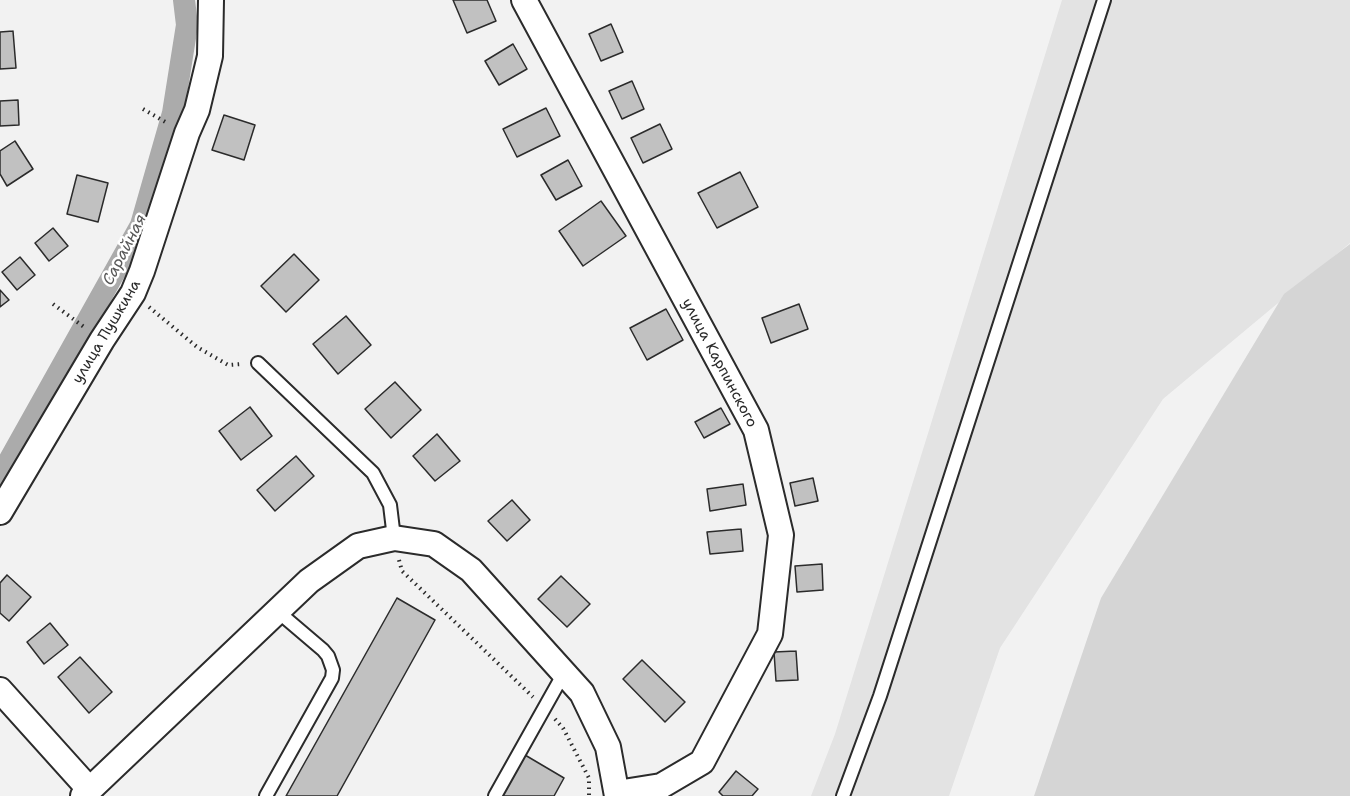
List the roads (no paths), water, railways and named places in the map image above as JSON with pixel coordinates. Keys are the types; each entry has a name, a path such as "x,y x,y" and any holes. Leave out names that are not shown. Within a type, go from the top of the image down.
{"street":[{"name":"улица Пушкина","path":"0,512 132,293 142,271 187,133 198,110 210,56 210,0"},
{"name":"улица Карпинского","path":"524,0 756,430 781,535 770,634 702,762 661,786 617,795"},
{"path":"0,690 87,793 276,610 309,581 358,546 394,538 434,544 471,570 582,693 608,747 617,795"}],"lane":[{"path":"843,796 880,696 1104,0"},
{"path":"258,363 374,473 390,505 394,538"},
{"path":"266,796 332,678 333,670 323,650 276,610"},
{"path":"495,796 564,673"}],"waterway":[{"name":"Сарайная","path":"0,477 141,225 173,113 187,25 184,0"}]}
